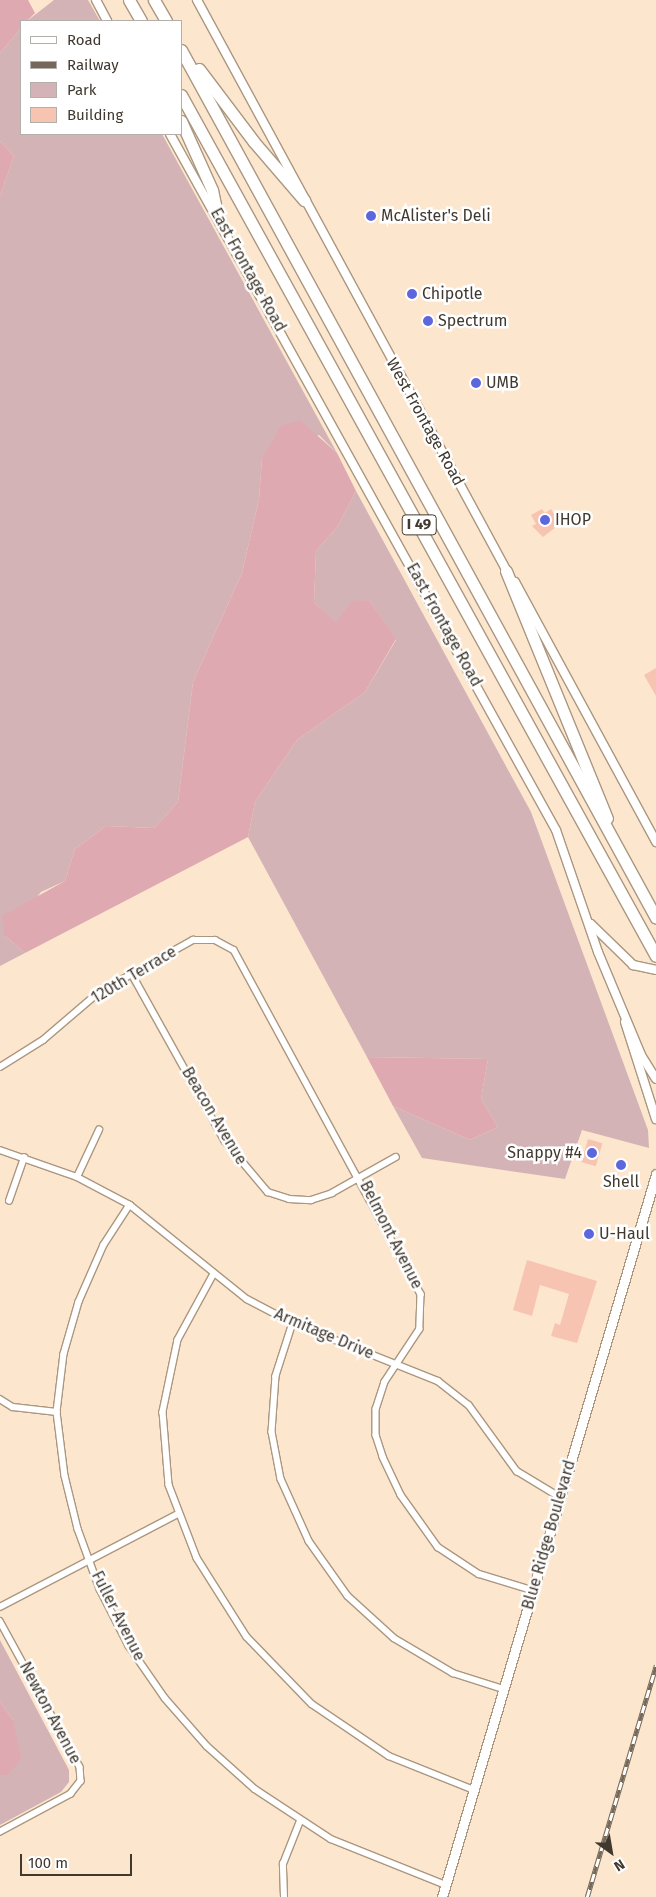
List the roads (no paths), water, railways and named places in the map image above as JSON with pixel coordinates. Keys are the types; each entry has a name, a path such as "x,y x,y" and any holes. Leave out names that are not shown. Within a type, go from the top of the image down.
{"highway":[{"path":"129,0 140,20"},
{"path":"154,0 165,20"},
{"path":"182,50 254,142 304,200"},
{"name":"I 49","path":"182,51 656,918"},
{"name":"I 49","path":"182,96 656,956"},
{"path":"182,123 212,190 217,214"},
{"path":"506,571 621,855"}],"main road":[{"name":"Blue Ridge Boulevard","path":"442,1897 656,1174"}],"street":[{"path":"96,0 106,20"},
{"name":"West Frontage Road","path":"197,0 506,571 536,618 656,842"},
{"name":"East Frontage Road","path":"171,135 217,214 556,830 641,1055 656,1079"},
{"path":"590,922 618,953 634,965 656,970"},
{"name":"120th Terrace","path":"0,1067 43,1040 98,993 193,940 206,938 234,950 247,967"},
{"name":"Belmont Avenue","path":"247,967 361,1177 421,1294 420,1329 380,1393 375,1425 383,1457 401,1495 427,1535 450,1558 480,1574 532,1590"},
{"name":"Beacon Avenue","path":"132,974 225,1141 268,1192 289,1199 311,1200 361,1177 396,1157"},
{"path":"624,1012 626,1032 656,1119"},
{"path":"77,1177 99,1130"},
{"name":"Armitage Drive","path":"0,1150 77,1177 130,1205 174,1237 214,1274 247,1299 293,1323 398,1364 458,1393 498,1441 517,1471 560,1497"},
{"path":"9,1200 24,1158"},
{"name":"Fuller Avenue","path":"130,1205 104,1245 79,1302 64,1354 57,1412 65,1476 89,1559 129,1646 165,1698 207,1746 255,1789 300,1821 364,1855 446,1885"},
{"path":"214,1274 186,1324 168,1373 163,1412 163,1450 178,1514 220,1599 277,1672 312,1704 357,1736 424,1772 474,1790"},
{"path":"293,1323 276,1376 272,1432 281,1479 309,1541 348,1596 394,1638 453,1673 503,1689"},
{"path":"0,1399 13,1407 57,1412"},
{"path":"0,1607 178,1514"},
{"name":"Newton Avenue","path":"0,1621 80,1766 81,1781 71,1794 0,1832"},
{"path":"284,1897 283,1864 300,1821"}],"railway":[{"path":"587,1897 656,1665"}],"place":[{"name":"McAlister's Deli","path":"371,216"},
{"name":"Chipotle","path":"412,294"},
{"name":"Spectrum","path":"428,321"},
{"name":"UMB","path":"476,383"},
{"name":"IHOP","path":"545,520"},
{"name":"Snappy #4","path":"592,1153"},
{"name":"Shell","path":"621,1165"},
{"name":"U-Haul","path":"589,1234"}]}
